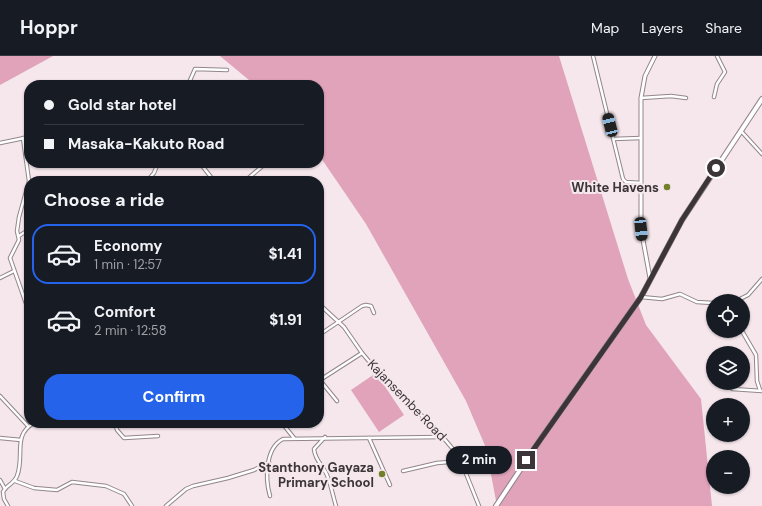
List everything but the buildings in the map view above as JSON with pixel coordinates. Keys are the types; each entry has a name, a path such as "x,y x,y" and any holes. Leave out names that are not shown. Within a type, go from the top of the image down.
{"highway":[{"path":"496,506 540,440 641,297 682,220 762,99"}],"street":[{"path":"593,56 623,179 626,182 642,183"},
{"path":"650,278 641,229 641,98 645,76 654,56"},
{"path":"714,97 717,84 725,72 717,56"},
{"path":"190,80 195,69 227,70"},
{"path":"641,98 671,96 686,98"},
{"path":"741,131 762,154"},
{"path":"0,143 23,138 24,145"},
{"path":"613,139 641,138"},
{"path":"204,168 210,176"},
{"path":"251,176 260,168"},
{"path":"24,199 17,228 19,240 10,255 24,298"},
{"path":"19,236 24,233"},
{"path":"0,278 14,271"},
{"path":"749,294 762,279"},
{"path":"641,297 662,299 680,294 697,302 706,303"},
{"path":"324,332 348,314 366,305 371,306 374,313"},
{"name":"Kajansembe Road","path":"324,309 338,322 362,353 400,396 443,436 461,461 479,506"},
{"path":"746,338 756,355 757,381 761,390 750,390"},
{"path":"324,376 362,353"},
{"path":"324,385 337,401"},
{"path":"0,396 24,422"},
{"path":"8,506 3,494 5,489 15,481 21,466 21,440 26,428"},
{"path":"117,428 124,438 158,436"},
{"path":"286,428 295,439"},
{"path":"270,496 267,477 269,462 279,441 325,438 443,436"},
{"path":"325,438 314,450 314,454 316,460 327,474 336,506"},
{"path":"369,438 390,485"},
{"path":"0,439 21,440"},
{"path":"404,471 461,461"},
{"path":"166,506 186,489 193,486 254,470 269,462"},
{"path":"0,480 5,489"},
{"path":"15,481 34,488 57,490 72,482 106,486 124,494 132,506"}],"shaded area":[{"path":"0,56 53,56 0,85"},
{"path":"220,56 559,56 628,279 646,325 701,399 706,450 706,494 711,494 712,506 497,506 486,448 466,401 366,224 324,162 324,80 249,80"},
{"path":"376,373 404,415 379,432 351,390"}],"place":[{"name":"White Havens","path":"667,187"},
{"name":"Stanthony Gayaza Primary School","path":"382,474"}],"route":[{"path":"526,460 641,297 682,220 716,168"}]}
